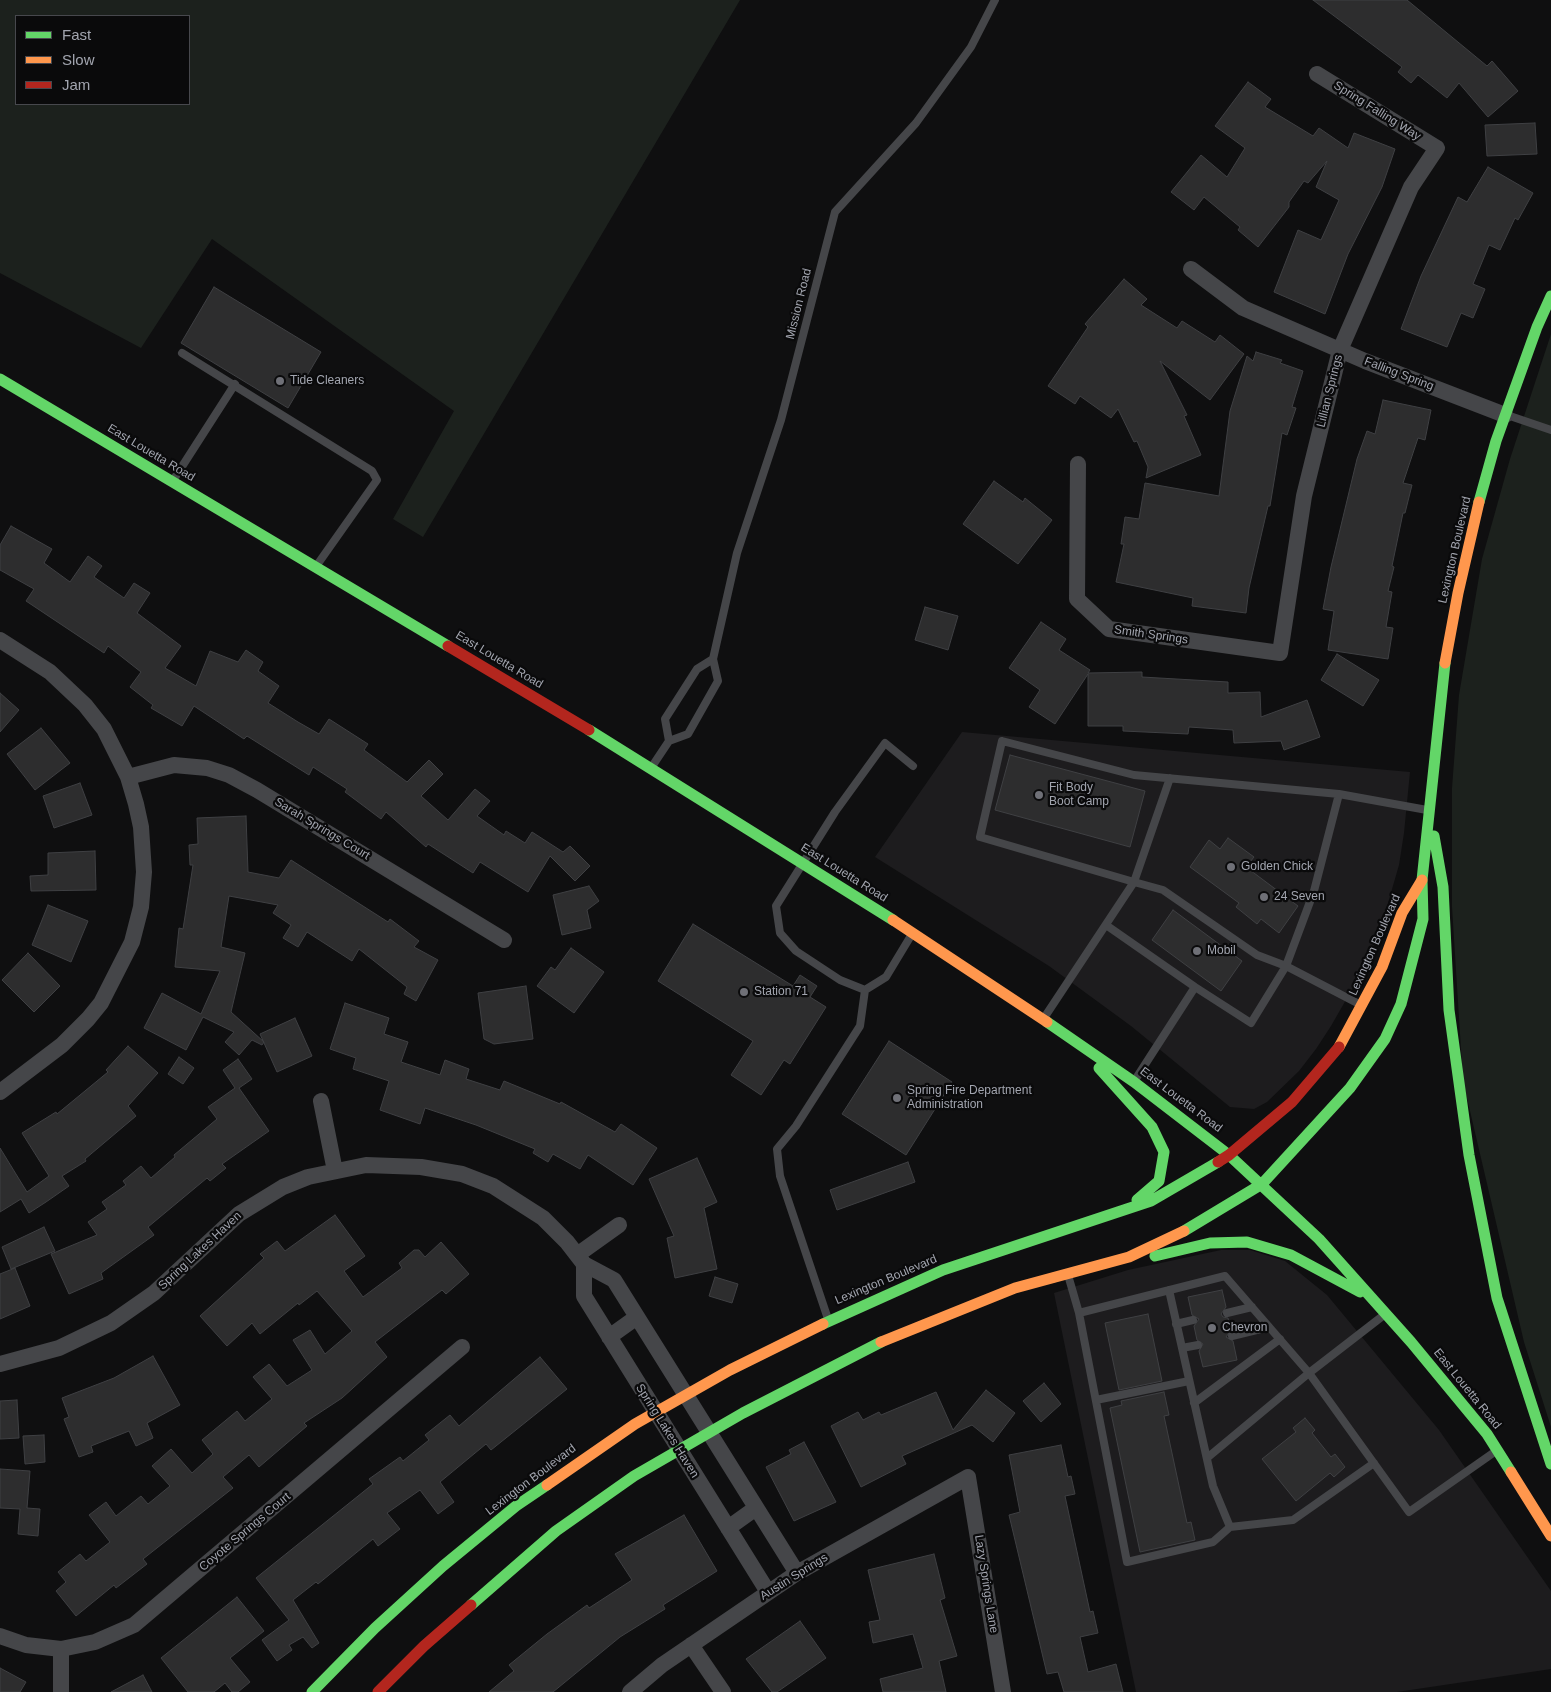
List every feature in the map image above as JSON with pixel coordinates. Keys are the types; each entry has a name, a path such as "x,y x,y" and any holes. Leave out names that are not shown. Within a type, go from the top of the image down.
{"main road":[{"name":"Lexington Boulevard","path":"378,1692 424,1646 556,1531 634,1476 742,1413 873,1345 1015,1288 1129,1257 1200,1223 1262,1184 1350,1088 1385,1039 1401,1004 1423,919 1422,880 1444,670 1458,593 1475,516 1505,415 1537,327 1551,296"},
{"name":"East Louetta Road","path":"0,379 652,767 1044,1018 1134,1082 1229,1154 1320,1239 1488,1434 1551,1536"},
{"path":"1429,811 1443,887 1449,1010 1469,1155 1497,1298 1551,1464"},
{"name":"Lexington Boulevard","path":"312,1692 375,1628 443,1566 553,1480 686,1394 828,1320 943,1270 1004,1248 1151,1202 1229,1154 1286,1107 1317,1075 1344,1041 1382,967 1402,913 1422,880"},
{"path":"1072,1038 1152,1127 1164,1152 1162,1170 1153,1188 1116,1214"},
{"path":"1129,1257 1152,1257 1210,1243 1247,1242 1291,1255 1372,1298"}],"street":[{"name":"Spring Falling Way","path":"1317,74 1437,148"},
{"name":"Lillian Springs","path":"1280,653 1304,496 1340,350 1411,187 1437,148"},
{"name":"Falling Spring","path":"1191,269 1243,308 1340,350 1505,415"},
{"name":"Smith Springs","path":"1078,464 1077,599 1109,629 1280,653"},
{"path":"0,640 50,672 85,706 104,729 128,777 141,826 144,872 141,907 132,942 101,1003 62,1045 0,1092"},
{"name":"Sarah Springs Court","path":"128,777 174,765 207,768 229,774 504,940"},
{"path":"321,1101 335,1171"},
{"name":"Spring Lakes Haven","path":"0,1364 59,1348 111,1324 154,1293 239,1214 283,1187 308,1177 380,1164 436,1170 472,1177 493,1186 543,1218 581,1260 614,1280 796,1573"},
{"path":"581,1260 619,1224"},
{"name":"Spring Lakes Haven","path":"581,1260 584,1296 768,1592"},
{"path":"609,1337 637,1317"},
{"name":"Coyote Springs Court","path":"0,1636 26,1645 61,1649 122,1632 145,1617 462,1347"},
{"name":"Austin Springs","path":"630,1692 662,1665 796,1573 968,1477"},
{"name":"Lazy Springs Lane","path":"968,1477 1003,1692"},
{"path":"728,1528 756,1508"},
{"path":"691,1645 723,1692"},
{"path":"61,1649 61,1692"}],"lane":[{"name":"Mission Road","path":"652,767 669,741 688,734 718,681 713,658 737,553 781,420 835,212 916,123 970,47 995,0"},
{"path":"182,353 235,384 372,471 377,480 316,567"},
{"path":"172,482 235,384"},
{"path":"1505,415 1551,430"},
{"path":"669,741 665,719 697,669 713,658"},
{"path":"1363,1006 1286,966 1257,955 1164,890 980,837 1002,741 1134,775 1339,794 1429,811"},
{"path":"865,990 840,980 796,952 780,933 776,906 802,862 885,743 914,766"},
{"path":"1044,1018 1134,882 1170,778"},
{"path":"1106,925 1195,987 1252,1023 1286,966 1314,891 1339,794"},
{"path":"865,990 886,977 913,933"},
{"path":"1134,1082 1195,987"},
{"path":"828,1320 780,1176 777,1150 796,1126 860,1026 865,990"},
{"path":"1067,1274 1079,1313 1127,1562 1212,1542 1230,1527 1293,1520 1374,1463"},
{"path":"1079,1313 1225,1276 1309,1373 1410,1512 1498,1450"},
{"path":"1169,1290 1213,1486 1230,1527"},
{"path":"1227,1313 1252,1307"},
{"path":"1207,1458 1309,1373 1385,1314"},
{"path":"1176,1324 1193,1320"},
{"path":"1232,1336 1269,1327"},
{"path":"1194,1403 1280,1339"},
{"path":"1182,1348 1198,1345"},
{"path":"1096,1400 1189,1381"}],"shaded area":[{"path":"0,0 740,0 423,537 393,519 454,411 212,239 141,348 0,273"},
{"path":"1551,334 1551,1427 1524,1342 1463,1081 1452,907 1452,788 1459,695 1482,559 1510,459"},
{"path":"962,732 1410,772 1399,865 1379,934 1366,965 1316,1049 1299,1071 1267,1102 1254,1109 1230,1107 1131,1026 1049,966 875,857"},
{"path":"1221,1250 1250,1250 1285,1261 1327,1295 1439,1430 1551,1591 1551,1669 1397,1692 1136,1692 1054,1293 1128,1270"}],"building":[{"path":"1313,0 1407,0 1487,66 1492,61 1518,91 1488,117 1459,83 1447,98 1418,75 1411,83 1398,72 1402,67"},
{"path":"1248,82 1271,99 1265,107 1313,136 1319,128 1348,148 1354,133 1395,149 1382,187 1348,254 1325,314 1274,292 1298,230 1321,240 1339,200 1316,187 1327,161 1308,183 1304,181 1289,202 1289,207 1258,247 1238,230 1240,227 1204,197 1194,210 1171,192 1201,155 1227,177 1245,148 1215,126"},
{"path":"1535,123 1537,154 1487,156 1485,125"},
{"path":"1488,167 1533,193 1518,220 1515,218 1500,250 1489,245 1473,284 1485,289 1473,318 1461,313 1447,347 1401,329 1421,276 1458,197 1467,202"},
{"path":"1124,279 1147,299 1141,305 1177,328 1182,321 1215,342 1220,335 1244,354 1210,400 1160,361 1187,415 1184,416 1201,455 1146,478 1148,467 1137,441 1134,442 1118,409 1111,418 1080,396 1075,404 1048,386 1088,327 1085,324"},
{"path":"214,287 321,352 288,408 181,343"},
{"path":"1256,352 1282,360 1280,363 1303,371 1292,407 1296,408 1287,435 1282,433 1270,506 1268,506 1249,588 1246,613 1192,606 1193,598 1116,582 1124,544 1121,544 1125,517 1139,519 1145,483 1219,496 1230,411 1247,356 1253,361"},
{"path":"1383,400 1431,410 1425,440 1418,438 1403,483 1412,485 1405,513 1403,513 1388,591 1392,592 1386,627 1393,628 1388,659 1328,650 1334,611 1323,609 1357,459 1367,431 1375,434"},
{"path":"994,481 1023,502 1025,498 1052,520 1018,564 963,524"},
{"path":"11,526 52,549 44,563 70,582 88,556 102,566 94,577 124,598 134,583 150,593 137,613 181,646 165,668 196,686 210,651 238,662 246,650 263,662 258,671 279,686 268,703 298,722 319,734 329,719 368,744 364,750 407,782 429,760 443,774 421,796 448,820 475,789 490,801 477,816 504,835 506,831 525,843 532,832 563,852 570,846 590,866 575,881 550,856 528,892 480,862 473,873 428,844 426,847 386,812 381,819 345,792 347,789 313,767 309,775 247,736 244,739 194,706 182,726 151,708 153,705 130,687 141,672 108,646 104,653 26,601 34,589 0,570 0,545"},
{"path":"925,607 958,616 948,650 915,640"},
{"path":"1041,622 1066,639 1059,650 1090,670 1088,673 1142,672 1142,677 1228,682 1228,693 1260,692 1261,717 1307,700 1320,737 1284,750 1281,741 1234,743 1233,730 1189,727 1188,734 1123,731 1123,726 1088,726 1088,674 1055,724 1029,707 1040,690 1009,668"},
{"path":"1337,654 1379,680 1363,706 1321,680"},
{"path":"0,693 19,710 0,732"},
{"path":"41,728 70,763 35,790 7,754"},
{"path":"1010,755 1145,791 1130,847 995,810"},
{"path":"80,783 92,815 54,828 43,796"},
{"path":"246,816 248,872 279,878 291,860 388,922 390,919 419,941 414,947 438,960 416,1001 404,994 407,987 359,949 352,961 307,932 298,947 283,938 291,925 273,913 278,905 229,896 221,947 245,953 231,1012 264,1042 262,1045 252,1040 239,1055 225,1042 234,1032 203,1017 186,1050 144,1028 162,993 201,1014 220,971 175,967 179,928 183,929 193,865 190,865 189,845 198,844 197,818"},
{"path":"1228,838 1254,857 1246,867 1298,906 1279,933 1261,919 1257,924 1236,907 1239,903 1190,867 1209,840 1220,849"},
{"path":"95,851 96,890 31,891 30,876 48,875 48,853"},
{"path":"589,886 599,901 587,910 591,928 562,935 553,895"},
{"path":"48,905 88,921 71,962 32,945"},
{"name":"Mobil","path":"1173,910 1242,961 1221,991 1152,940"},
{"name":"Station 71","path":"693,924 793,986 800,975 817,986 810,997 826,1007 790,1064 784,1060 761,1095 731,1075 753,1041 658,981"},
{"path":"571,948 604,972 574,1013 537,986 551,967 555,970"},
{"path":"28,953 60,986 34,1012 2,980"},
{"path":"526,986 533,1039 494,1044 484,1039 478,993"},
{"path":"345,1003 389,1018 384,1034 408,1042 401,1062 440,1075 445,1060 469,1069 466,1079 500,1090 504,1081 560,1104 561,1102 615,1132 621,1124 657,1148 633,1185 588,1155 580,1169 553,1154 548,1162 533,1153 535,1149 476,1125 425,1108 420,1124 380,1110 389,1081 353,1069 356,1058 330,1049"},
{"path":"295,1018 312,1056 277,1072 260,1034"},
{"name":"Spring Fire Department Administration","path":"889,1041 952,1082 906,1155 842,1114"},
{"path":"128,1046 158,1073 128,1106 136,1116 85,1159 86,1161 62,1176 69,1186 29,1213 21,1199 0,1212 0,1148 27,1192 49,1176 22,1133 56,1112 57,1114 108,1072 106,1070"},
{"path":"179,1057 194,1068 183,1084 168,1074"},
{"path":"238,1059 252,1079 239,1088 269,1131 222,1164 226,1168 210,1181 207,1178 148,1227 154,1235 101,1273 103,1279 69,1294 51,1254 97,1235 88,1222 107,1209 102,1202 126,1185 123,1181 141,1166 151,1178 175,1157 174,1155 217,1119 208,1107 235,1088 223,1070"},
{"path":"697,1158 717,1202 704,1208 717,1269 675,1278 667,1238 674,1236 649,1179"},
{"path":"908,1162 915,1182 837,1210 830,1190"},
{"path":"335,1215 365,1256 344,1271 363,1297 402,1268 399,1263 414,1250 419,1250 425,1257 441,1242 469,1274 446,1294 442,1290 375,1342 387,1357 342,1398 304,1423 307,1426 259,1467 249,1455 223,1477 233,1488 143,1559 147,1564 116,1588 114,1585 76,1616 56,1591 66,1582 58,1572 80,1554 86,1561 110,1542 89,1515 106,1502 116,1516 141,1496 148,1504 170,1486 152,1466 171,1449 192,1473 213,1454 202,1440 237,1411 245,1421 272,1399 253,1377 269,1364 287,1386 312,1370 293,1340 310,1330 325,1354 352,1331 317,1291 299,1305 298,1303 260,1334 252,1323 227,1346 200,1316 264,1258 260,1254 277,1241 285,1251"},
{"path":"44,1227 55,1251 11,1269 2,1247"},
{"path":"15,1268 30,1306 0,1319 0,1274"},
{"path":"715,1277 738,1284 732,1303 709,1296"},
{"name":"Chevron","path":"1222,1290 1226,1307 1221,1314 1223,1317 1228,1318 1231,1330 1226,1337 1233,1341 1237,1360 1203,1367 1199,1351 1203,1344 1197,1340 1194,1326 1199,1319 1192,1315 1188,1297"},
{"path":"1148,1314 1162,1381 1119,1390 1105,1323"},
{"path":"153,1356 180,1405 147,1423 153,1438 136,1446 129,1431 91,1446 93,1452 79,1457 64,1419 69,1417 62,1398 114,1378"},
{"path":"540,1357 567,1389 491,1450 486,1444 440,1482 454,1502 438,1514 420,1490 387,1513 400,1529 378,1546 373,1539 318,1584 316,1582 293,1600 319,1643 312,1648 303,1637 289,1645 292,1650 277,1661 262,1640 289,1620 256,1578 373,1484 369,1479 400,1457 403,1461 429,1440 425,1435 450,1415 459,1426"},
{"path":"1044,1383 1061,1404 1041,1422 1023,1401"},
{"path":"986,1390 1015,1413 993,1442 972,1425 902,1456 906,1464 861,1487 831,1426 858,1412 863,1420 879,1412 881,1415 936,1392 953,1430"},
{"path":"1164,1392 1169,1415 1164,1416 1187,1523 1191,1522 1195,1540 1140,1552 1110,1408 1122,1405 1121,1401"},
{"path":"17,1400 19,1438 0,1439 0,1401"},
{"path":"1305,1418 1315,1430 1312,1433 1331,1457 1335,1454 1345,1467 1334,1477 1330,1473 1296,1501 1262,1459 1296,1432 1293,1428"},
{"path":"44,1435 45,1462 25,1464 23,1436"},
{"path":"804,1442 836,1502 794,1521 766,1467 791,1454 789,1450"},
{"path":"1061,1445 1068,1477 1071,1476 1075,1494 1065,1496 1090,1612 1093,1611 1098,1633 1080,1637 1088,1672 1116,1664 1123,1692 1064,1692 1058,1672 1047,1674 1009,1515 1020,1512 1009,1455"},
{"path":"0,1469 30,1471 27,1508 40,1509 38,1536 18,1534 20,1509 0,1508"},
{"path":"684,1515 717,1571 663,1605 665,1609 620,1637 553,1692 489,1692 514,1671 509,1665 547,1634 587,1605 589,1608 632,1580 615,1554"},
{"path":"934,1554 945,1598 940,1600 957,1656 939,1661 946,1692 883,1692 880,1679 923,1668 913,1634 873,1643 869,1622 880,1620 868,1570"},
{"path":"237,1597 264,1631 230,1658 250,1682 238,1692 232,1692 225,1683 214,1692 188,1692 161,1658"},
{"path":"800,1621 826,1658 777,1692 772,1692 746,1659"},
{"path":"0,1668 26,1682 20,1692 0,1692"},
{"path":"143,1675 152,1692 111,1692"}],"traffic: fast":[{"path":"1479,502 1496,441 1537,327 1551,296"},
{"path":"0,379 448,646"},
{"path":"1184,1231 1262,1184 1350,1088 1385,1039 1401,1004 1423,919 1422,880 1445,663"},
{"path":"589,730 893,920"},
{"path":"1434,836 1443,887 1449,1010 1469,1155 1497,1298 1551,1464"},
{"path":"1047,1022 1134,1082 1229,1155 1319,1239 1411,1342 1487,1434 1511,1472"},
{"path":"1099,1068 1152,1127 1164,1152 1159,1181 1137,1200"},
{"path":"823,1324 943,1270 1151,1201 1218,1162"},
{"path":"1155,1256 1210,1243 1247,1242 1291,1255 1360,1292"},
{"path":"471,1605 556,1531 634,1476 743,1413 881,1342"},
{"path":"312,1692 375,1628 443,1566 516,1506 547,1485"}],"traffic: slow":[{"path":"1445,663 1458,593 1479,502"},
{"path":"1339,1047 1382,967 1402,913 1422,880"},
{"path":"893,920 1047,1022"},
{"path":"881,1342 1015,1288 1129,1257 1184,1231"},
{"path":"547,1485 635,1424 730,1370 823,1324"},
{"path":"1511,1472 1551,1536"}],"traffic: jam":[{"path":"448,646 589,730"},
{"path":"1218,1162 1292,1102 1339,1047"},
{"path":"378,1692 424,1646 471,1605"}],"place":[{"name":"Tide Cleaners","path":"280,381"},
{"name":"Fit Body Boot Camp","path":"1039,795"},
{"name":"Golden Chick","path":"1231,867"},
{"name":"24 Seven","path":"1264,897"},
{"name":"Mobil","path":"1197,951"},
{"name":"Station 71","path":"744,992"},
{"name":"Spring Fire Department Administration","path":"897,1098"},
{"name":"Chevron","path":"1212,1328"}]}
